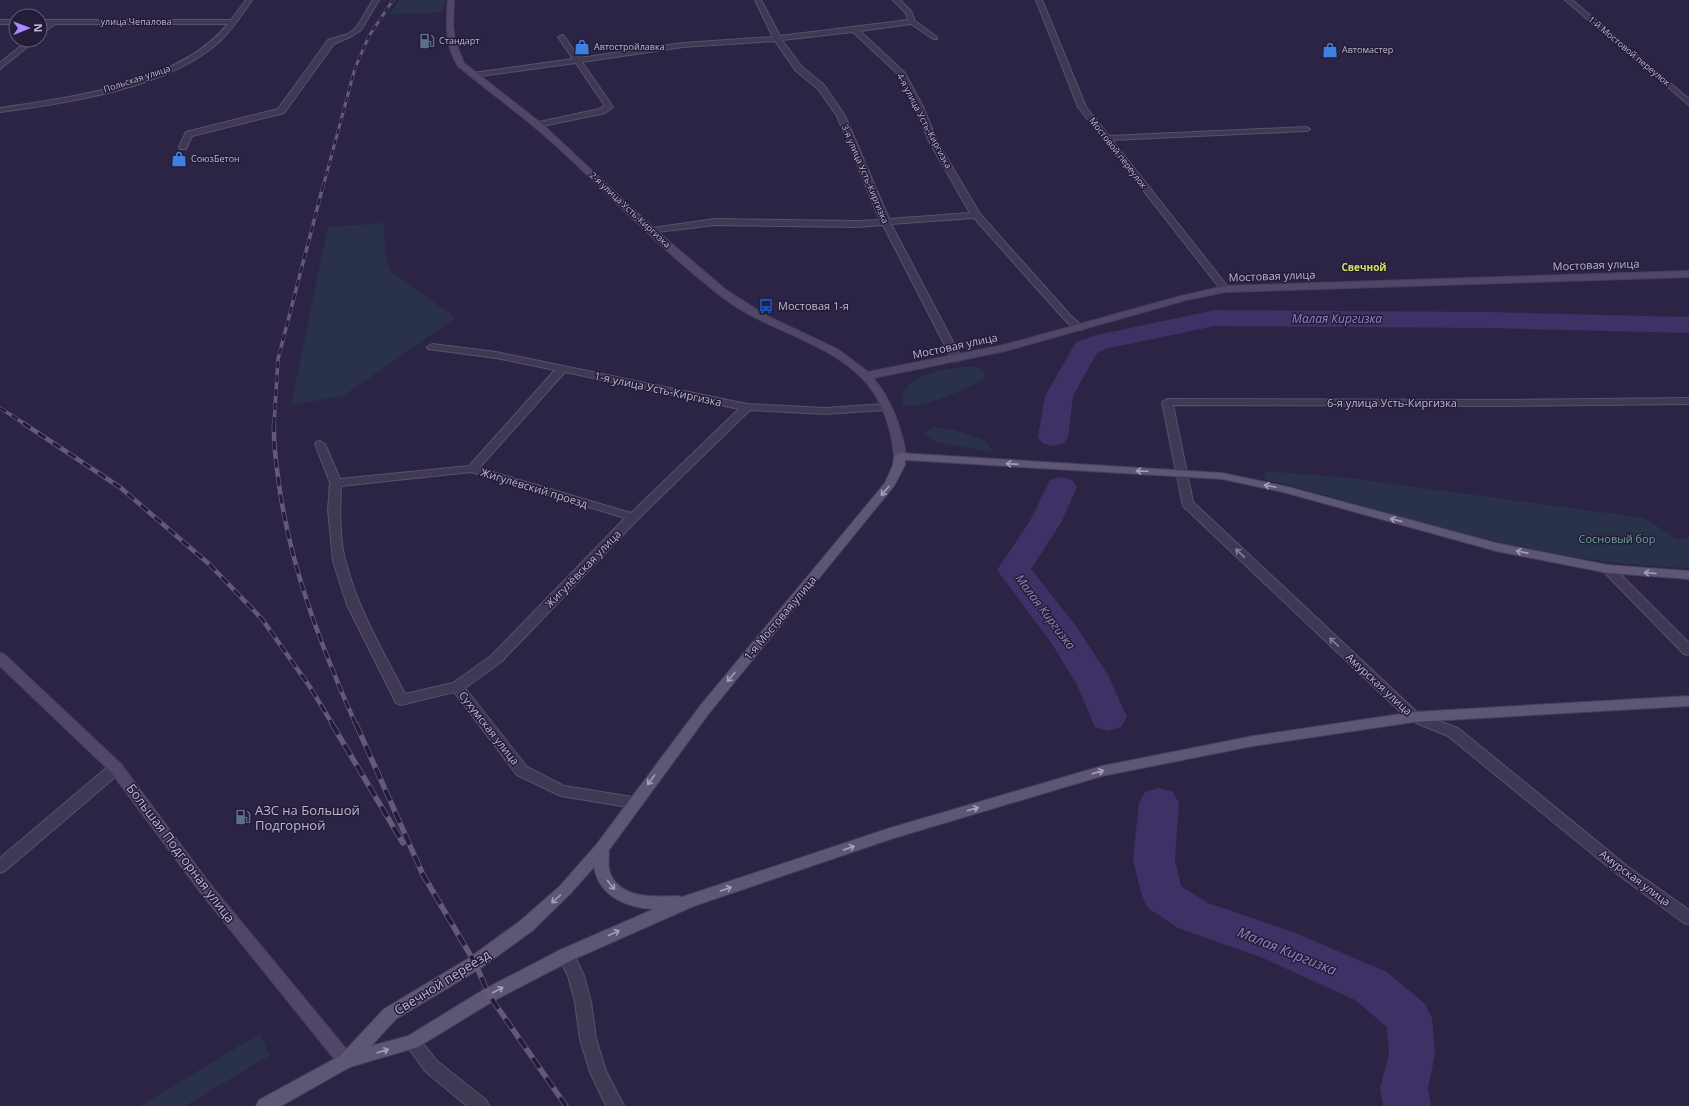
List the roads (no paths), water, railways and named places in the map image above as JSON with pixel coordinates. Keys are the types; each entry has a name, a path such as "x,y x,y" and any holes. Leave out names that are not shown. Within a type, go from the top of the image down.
{"main road":[{"name":"2-я улица Усть-Киргизка","path":"451,0 448,23 454,55 473,75 538,125 710,283 731,299 787,330 824,347 866,376"},
{"name":"Мостовая улица","path":"866,376 957,359 1005,348 1184,298 1224,289 1689,274"},
{"name":"1-я Мостовая улица","path":"526,926 565,890 601,849 634,802 705,709 890,484 899,465 900,456 897,435 877,391 866,376"},
{"path":"900,456 1058,467 1181,472 1222,476 1284,489 1496,547 1608,569 1689,575"},
{"name":"Большая Подгорная улица","path":"0,658 116,768 206,888 346,1061"},
{"path":"265,1106 346,1061 412,1042 489,995 566,955 688,902 890,834 1102,771 1253,741 1414,717 1689,701"},
{"path":"601,849 602,872 612,888 628,900 648,904 688,902"},
{"name":"Свечной переезд","path":"346,1061 390,1014 475,963 526,926"}],"street":[{"name":"Польская улица","path":"0,110 104,90 160,73 192,59 217,40 233,22 249,0"},
{"path":"183,147 189,134 281,111 331,42 350,35 359,29 376,0"},
{"name":"3-я улица Усть-Киргизка","path":"758,0 777,38 799,69 821,87 841,116 886,223 957,359"},
{"path":"896,0 909,12 912,22 935,38"},
{"name":"Мостовой переулок","path":"1039,0 1082,107 1224,289"},
{"name":"1-й Мостовой переулок","path":"1568,0 1689,103"},
{"name":"улица Чепалова","path":"48,22 233,22"},
{"path":"48,26 53,22"},
{"path":"473,75 683,45 798,37 912,22"},
{"name":"4-я улица Усть-Киргизка","path":"855,30 901,73 919,107 933,141 976,215 1079,328"},
{"path":"538,125 602,111 609,108 562,37"},
{"path":"1,66 22,48"},
{"path":"1107,138 1306,129"},
{"path":"652,231 692,224 730,222 826,225 886,223 976,215"},
{"name":"1-я улица Усть-Киргизка","path":"432,347 496,355 747,407 825,411 885,407"},
{"name":"Жигулёвский проезд","path":"562,369 472,469 633,517"},
{"name":"6-я улица Усть-Киргизка","path":"1181,472 1167,402 1493,403 1689,401"},
{"name":"Жигулёвская улица","path":"336,483 334,510 338,561 353,605 401,700 457,687 496,659 633,517 747,407"},
{"path":"320,444 336,483 472,469"},
{"name":"Амурская улица","path":"1181,472 1187,502 1414,717 1452,732 1622,870 1689,918"},
{"path":"1608,569 1689,651"},
{"name":"Сухумская улица","path":"457,687 522,771 561,791 634,802"},
{"path":"0,867 116,768"},
{"path":"566,955 576,976 583,1002 588,1039 598,1072 615,1106"},
{"path":"412,1042 431,1066 480,1106"}],"waterway":[{"name":"Малая Киргизка","path":"1053,437 1059,396 1086,348 1097,343 1215,318 1489,320 1689,325"},
{"name":"Малая Киргизка","path":"1061,487 1046,521 1014,570 1064,635 1095,684 1108,717"},
{"name":"Малая Киргизка","path":"1159,803 1154,860 1163,896 1193,916 1278,945 1371,986 1409,1018 1412,1054 1404,1088 1407,1106"}],"railway":[{"path":"323,187 355,68 369,36 393,0"},
{"path":"274,424 278,359 323,186"},
{"path":"0,408 25,424"},
{"path":"23,423 121,488 209,564 262,619 310,687 333,725"},
{"path":"274,424 274,446 284,515 299,576 331,667 356,725"},
{"path":"332,724 403,843"},
{"path":"356,724 423,875"},
{"path":"423,875 475,963 489,995 566,1106"}],"place":[{"name":"Стандарт","path":"427,41"},
{"name":"Автостройлавка","path":"582,47"},
{"name":"Автомастер","path":"1330,50"},
{"name":"СоюзБетон","path":"179,159"},
{"name":"Мостовая 1-я","path":"766,306"},
{"name":"АЗС на Большой Подгорной","path":"243,817"}],"district":[{"name":"Свечной","path":"1364,267"}],"park label":[{"name":"Сосновый бор","path":"1617,539"}]}
